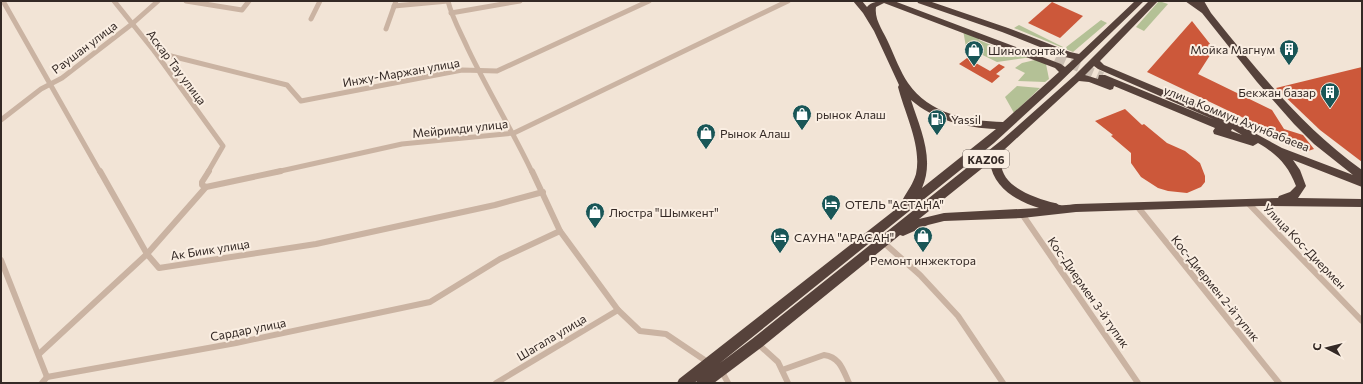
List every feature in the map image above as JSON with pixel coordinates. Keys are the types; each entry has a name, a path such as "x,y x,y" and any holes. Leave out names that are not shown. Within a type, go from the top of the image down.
{"highway":[{"name":"KАZ06","path":"857,1 874,21 902,82 922,152 922,179 918,189 888,221"},
{"path":"874,21 871,11 872,6 882,1"},
{"path":"886,1 1060,65"},
{"path":"902,1 1060,65"},
{"path":"920,1 1005,30 1068,55 1080,57"},
{"name":"KАZ06","path":"684,383 1005,126 1060,65 1080,57 1140,1"},
{"name":"KАZ06","path":"703,383 757,343 999,149 1077,78 1099,68 1154,1"},
{"path":"1189,1 1207,14"},
{"path":"1200,1 1207,14 1277,100 1329,150 1362,176"},
{"path":"1060,65 1068,55"},
{"path":"1090,79 1099,68"},
{"name":"улица Коммун Ахунбабаева","path":"1099,68 1277,149 1362,183"},
{"path":"887,238 926,221 944,217 1022,214 1076,208 1248,203 1289,199 1297,194 1301,186 1299,177 1277,149 1205,126 1090,79 1077,78"},
{"path":"902,82 919,102 951,118 978,125 1005,126"},
{"path":"999,149 995,161 997,172 1014,192 1027,200 1047,206 1076,208"},
{"path":"1311,163 1323,165 1332,162 1329,150"},
{"path":"1261,202 1362,203"}],"street":[{"name":"Ак Биик улица","path":"4,1 147,254 158,268 316,244 495,205 543,192"},
{"name":"Аскар Тау улица","path":"114,1 154,52 223,146 202,182 202,185 206,187"},
{"name":"Раушан улица","path":"1,120 41,88 62,78 132,24 158,1"},
{"path":"186,1 242,10 249,1"},
{"path":"311,19 320,1"},
{"path":"386,29 395,3 448,1 451,13 478,71 514,133 560,231 618,310 640,331 666,334 709,363"},
{"path":"451,13 520,1"},
{"name":"Инжу-Маржан улица","path":"154,52 287,85 301,101 462,70 497,71 649,1"},
{"name":"Мейримди улица","path":"206,187 402,144 514,133 788,1"},
{"path":"39,354 147,254 206,187"},
{"name":"Улица Кос-Диермен","path":"1248,203 1362,321"},
{"name":"Кос-Диермен 2-й тупик","path":"1137,206 1279,383"},
{"name":"Кос-Диермен 3-й тупик","path":"1022,214 1138,383"},
{"name":"Сардар улица","path":"47,377 236,343 430,302 500,259 560,231"},
{"path":"887,238 958,316 1003,383"},
{"path":"1,260 47,377 42,383"},
{"name":"Шагала улица","path":"496,383 618,310"},
{"path":"757,343 778,362 788,383"},
{"path":"782,370 824,355 831,355 836,359 849,383"},
{"path":"721,370 728,383"}],"green space":[{"path":"1159,1 1168,4 1144,31 1136,27"},
{"path":"1101,20 1107,23 1073,52 1014,28 1019,25 1065,48"},
{"path":"963,30 978,36 979,40 1000,49 1009,49 1032,57 997,62 966,47"},
{"path":"1039,59 1046,64 1049,79 1045,82 1018,81 1025,73 1015,68 1022,63"},
{"path":"1017,86 1040,88 1014,113 1005,97"}],"building":[{"path":"1052,2 1083,16 1060,38 1028,23"},
{"path":"1192,21 1214,49 1198,74 1272,110 1284,129 1303,135 1314,149 1305,152 1289,146 1288,139 1147,72"},
{"path":"967,58 990,71 999,64 1005,67 996,74 1000,76 992,83 959,64"},
{"name":"Бекжан базар","path":"1362,67 1362,162 1320,130 1276,88"},
{"path":"1125,109 1142,125 1144,124 1167,143 1185,151 1200,163 1205,176 1205,182 1201,187 1187,193 1168,191 1158,188 1141,177 1131,163 1131,153 1111,136 1113,135 1095,121"}],"tunnel":[{"path":"1056,57 1102,77"}],"place":[{"name":"Мойка Магнум","path":"1289,66"},
{"name":"Шиномонтаж","path":"974,67"},
{"name":"Бекжан базар","path":"1330,109"},
{"name":"рынок Алаш","path":"802,131"},
{"name":"Yassil","path":"937,136"},
{"name":"Рынок Алаш","path":"706,150"},
{"name":"ОТЕЛЬ \"АСТАНА\"","path":"831,221"},
{"name":"Люстра \"Шымкент\"","path":"595,229"},
{"name":"Ремонт инжектора","path":"923,253"},
{"name":"САУНА \"АРАСАН\"","path":"780,254"}]}
